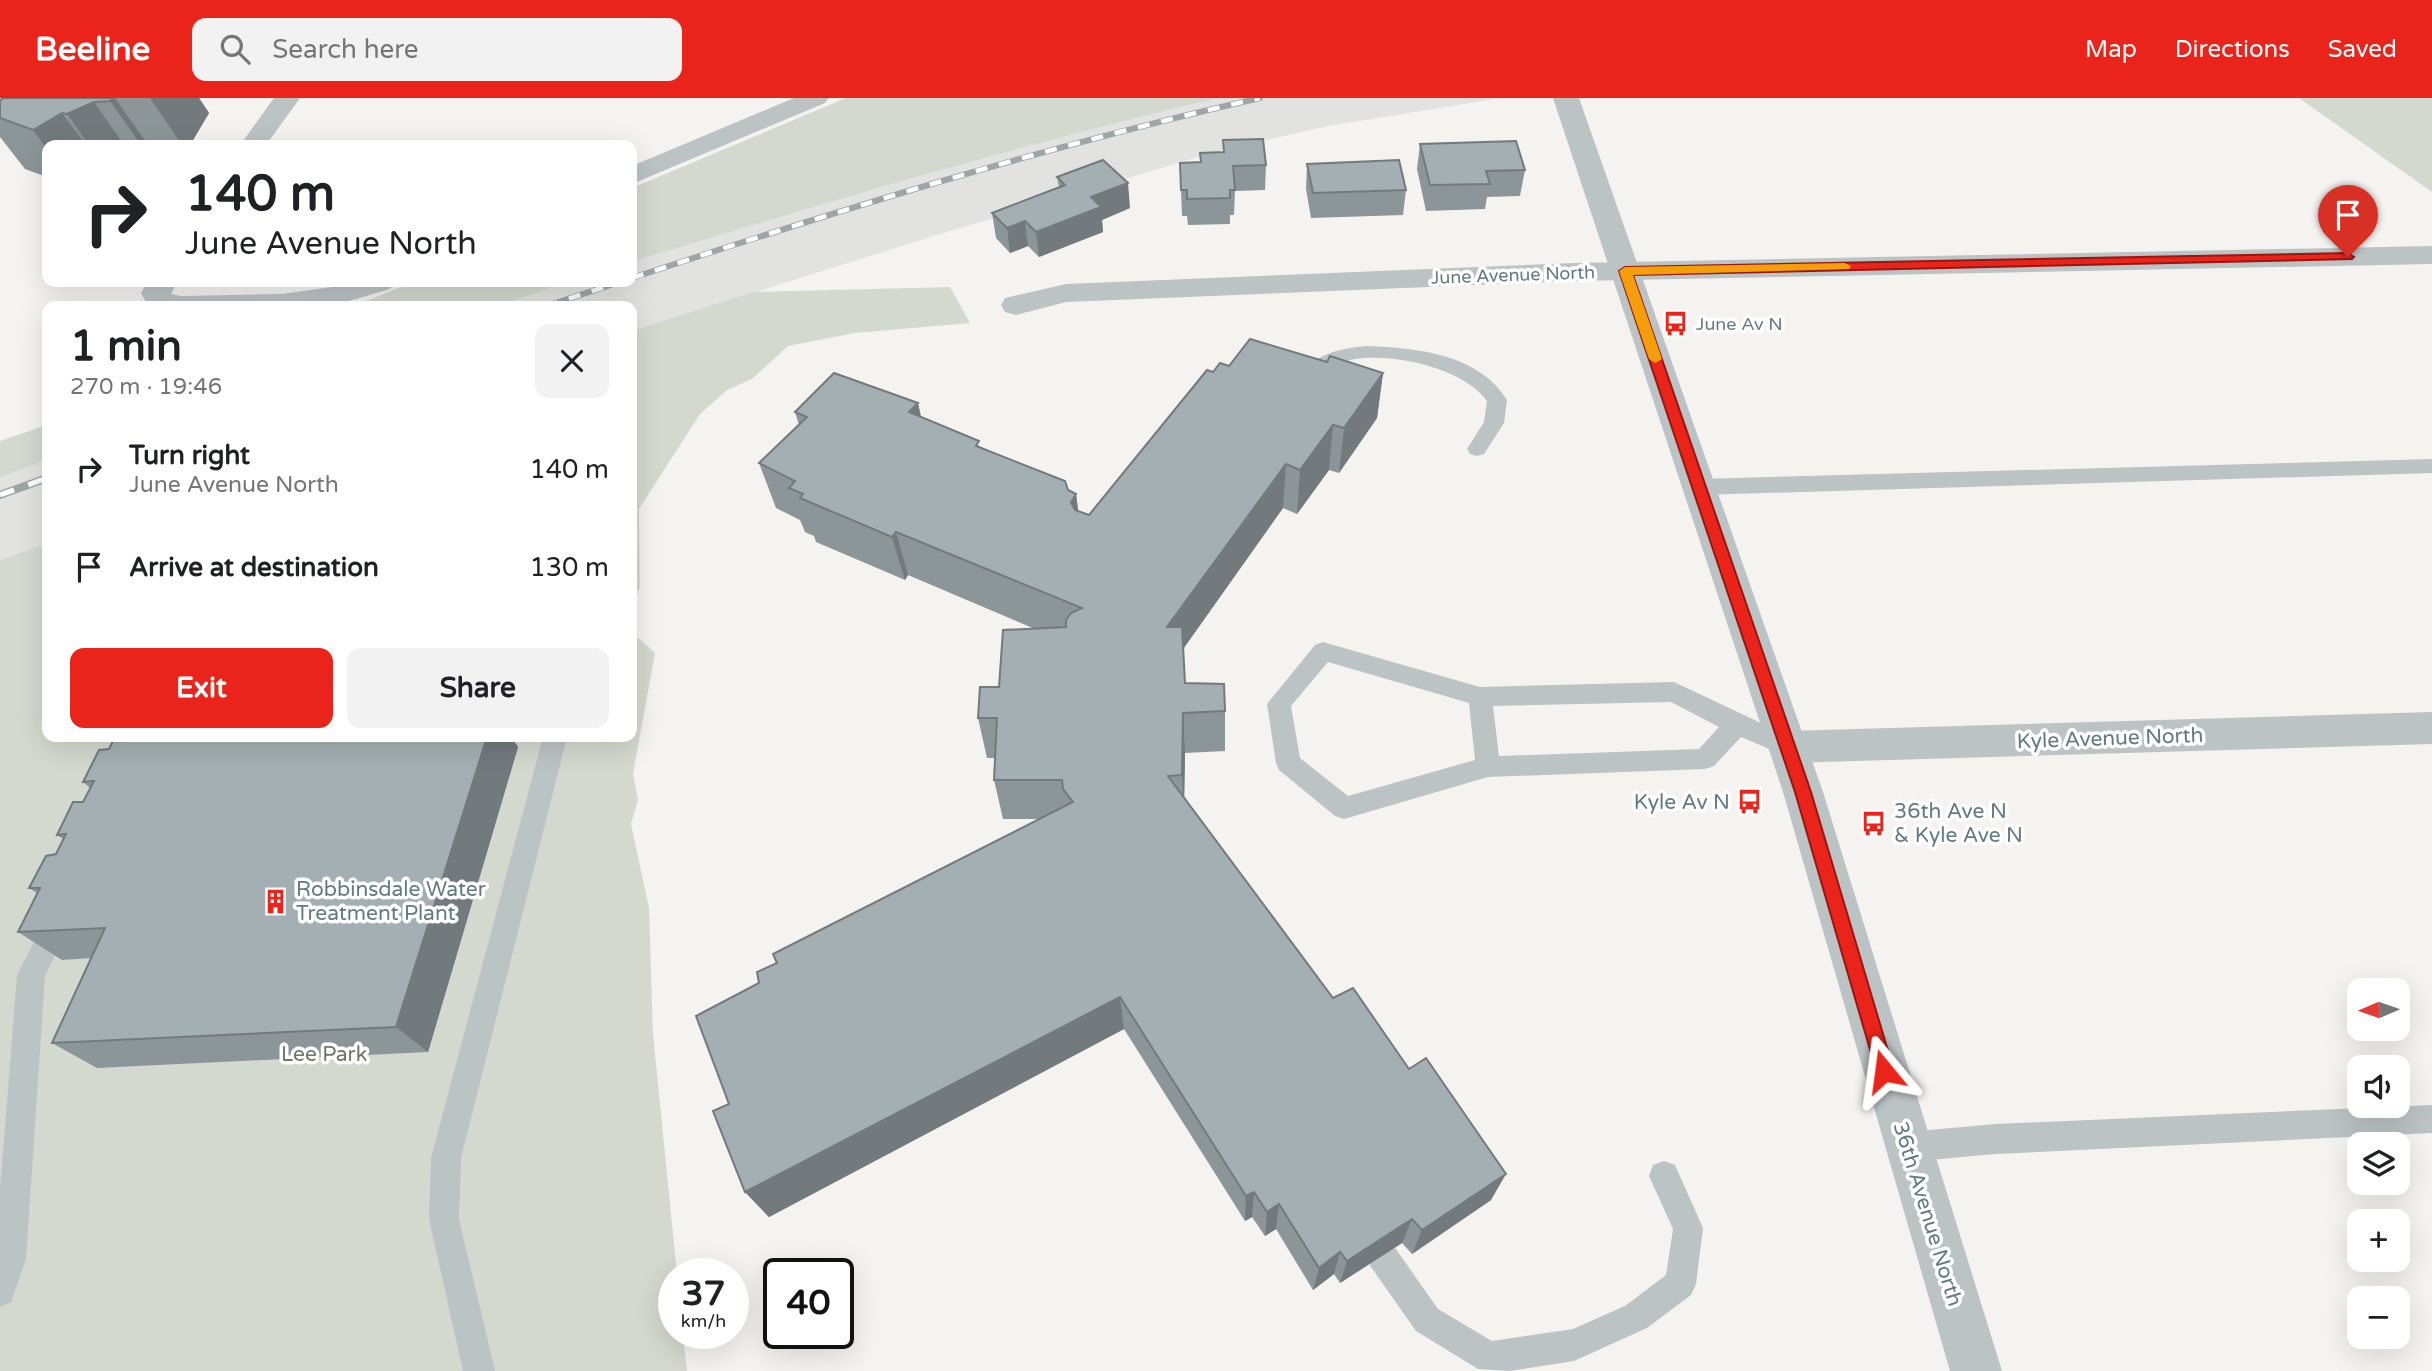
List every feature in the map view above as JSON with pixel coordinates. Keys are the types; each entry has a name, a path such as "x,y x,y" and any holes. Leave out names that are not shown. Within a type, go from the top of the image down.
{"street":[{"path":"257,140 287,98"},
{"path":"637,174 816,98"},
{"name":"36th Avenue North","path":"1569,107 1788,747 1976,1371"},
{"name":"June Avenue North","path":"1016,305 1066,293 1625,271 2432,255"},
{"path":"313,301 368,287"},
{"name":"Kyle Avenue North","path":"1788,747 2432,728"}],"lane":[{"path":"1298,389 1332,358 1359,351 1391,353 1446,364 1483,382 1497,400 1494,423 1477,449"},
{"path":"1699,488 2432,466"},
{"path":"1737,725 1705,759 1488,767 1345,808 1288,762 1279,704 1323,651 1480,697 1674,692 1737,725 1788,747"},
{"path":"1480,697 1488,767"},
{"path":"480,1371 444,1219 446,1158 554,742"},
{"path":"0,1291 10,1259 31,975 69,901"},
{"path":"1907,1147 1996,1139 2432,1119"},
{"path":"1382,1256 1427,1320 1489,1358 1574,1345 1636,1317 1680,1284 1688,1228 1664,1176"}],"shaded area":[{"path":"1219,98 1502,98 1328,126 1222,150 940,234 637,329 637,301 512,301 554,287 637,287 637,260 842,197 1087,129"},
{"path":"42,462 42,545 0,560 0,477"}],"green space":[{"path":"846,98 1219,98 924,175 637,260 637,186"},
{"path":"2299,98 2432,98 2432,192"},
{"path":"401,287 554,287 512,301 366,301"},
{"path":"950,287 970,323 855,333 788,346 752,379 727,390 700,414 639,509 640,587 637,594 637,329 753,292"},
{"path":"41,427 42,462 0,477 0,441"},
{"name":"Lee Park","path":"42,545 42,742 637,742 637,637 655,653 633,774 638,800 631,824 649,908 653,1034 675,1258 658,1258 658,1349 685,1349 687,1371 0,1371 0,560"}],"building":[{"path":"112,98 110,101 94,102 67,114 62,113 33,130 0,118 0,100"},
{"path":"1263,139 1266,165 1233,166 1235,190 1230,190 1230,198 1187,199 1187,190 1181,190 1180,163 1201,162 1200,153 1224,152 1223,140"},
{"path":"1516,141 1525,170 1486,171 1490,184 1430,185 1420,144"},
{"path":"1103,160 1128,183 1091,197 1101,207 1036,232 1025,221 1007,228 992,213 1065,185 1057,177"},
{"path":"1399,160 1406,190 1313,193 1307,164"},
{"path":"1250,339 1327,362 1330,356 1383,373 1344,428 1333,425 1300,470 1286,464 1167,627 1182,627 1185,683 1224,684 1225,711 1183,713 1182,775 1168,776 1333,998 1353,988 1409,1069 1426,1058 1506,1174 1422,1230 1412,1219 1347,1261 1340,1252 1319,1268 1279,1204 1267,1212 1254,1192 1246,1196 1120,997 745,1192 713,1111 729,1104 696,1016 759,983 757,972 777,963 773,954 1073,802 1063,789 1062,780 994,780 997,718 978,718 980,687 999,687 1003,630 1066,627 1066,620 1071,613 1082,608 896,532 892,537 800,498 803,494 789,488 795,481 759,463 807,417 795,412 834,373 918,403 909,412 979,441 976,446 1065,481 1068,490 1076,494 1071,502 1075,510 1089,515 1207,370 1213,372 1220,363 1229,366"},
{"name":"Robbinsdale Water Treatment Plant","path":"112,742 485,742 396,1027 52,1043 105,928 18,932 40,888 29,888 46,856 56,854 66,834 57,835 73,802 83,802 94,781 83,782 99,750 109,749"}],"railway":[{"path":"637,276 944,180 1101,137 1260,98"},
{"path":"561,301 605,287"},
{"path":"0,495 42,480"}],"slow traffic":[{"path":"1655,359 1625,271 1845,266"}],"place":[{"name":"June Av N","path":"1676,324"},
{"name":"Kyle Av N","path":"1750,802"},
{"name":"36th Ave N & Kyle Ave N","path":"1874,823"},
{"name":"Robbinsdale Water Treatment Plant","path":"276,901"}],"route":[{"path":"1884,1071 1803,792 1625,271 2348,257"}]}
